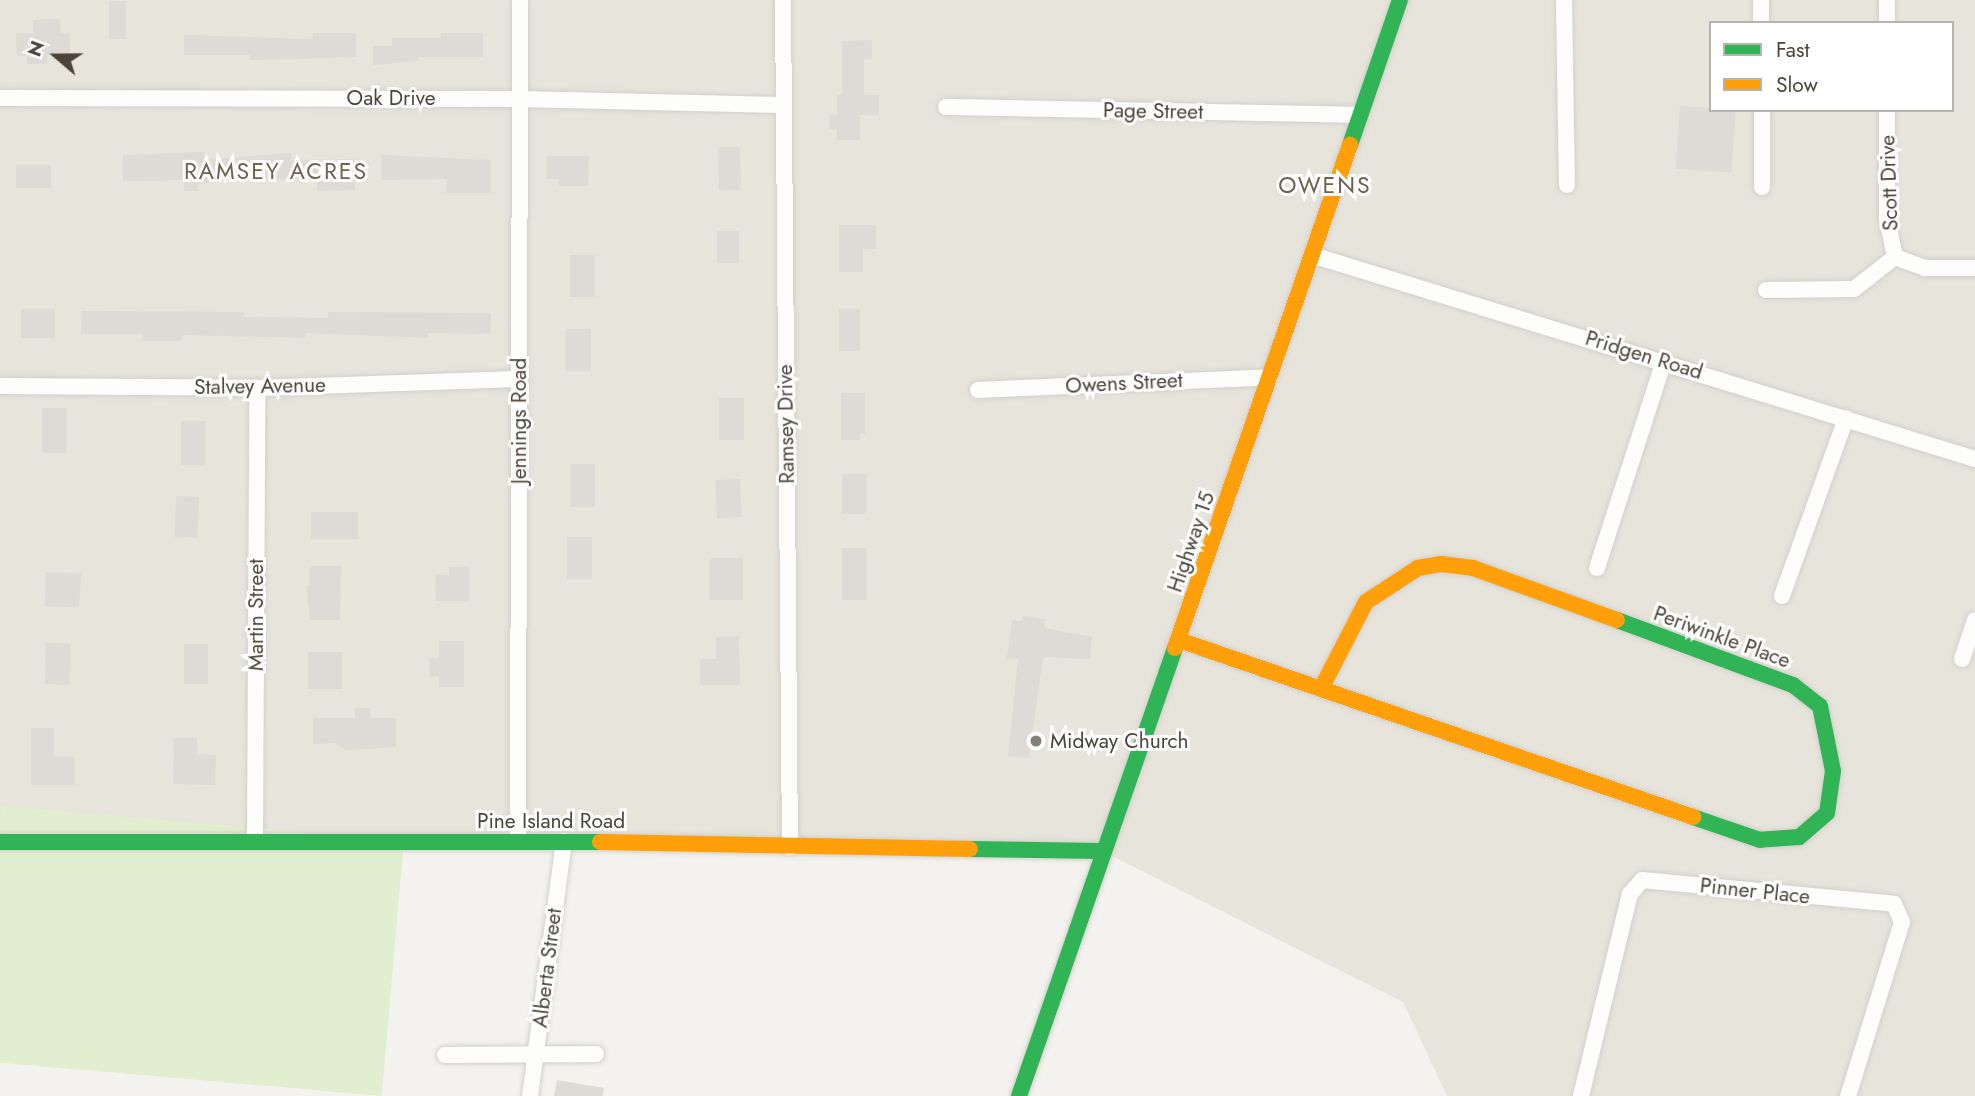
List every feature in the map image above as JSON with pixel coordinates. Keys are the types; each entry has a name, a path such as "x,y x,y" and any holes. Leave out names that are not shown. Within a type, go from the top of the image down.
{"street":[{"name":"Jennings Road","path":"518,842 520,0"},
{"name":"Ramsey Drive","path":"783,0 790,848"},
{"name":"Highway 15","path":"1019,1096 1102,851 1180,640 1400,0"},
{"path":"1564,0 1567,185"},
{"path":"1761,0 1761,21"},
{"path":"1887,0 1887,21"},
{"name":"Oak Drive","path":"0,98 519,99 782,106"},
{"name":"Page Street","path":"946,107 1360,115"},
{"path":"1762,112 1762,187"},
{"name":"Scott Drive","path":"1887,112 1887,219 1895,257 1926,268 1975,268"},
{"name":"Pridgen Road","path":"1312,255 1664,360 1975,459"},
{"path":"1766,290 1854,289 1868,282 1895,257"},
{"path":"1598,568 1664,360"},
{"name":"Owens Street","path":"978,390 1270,377"},
{"name":"Stalvey Avenue","path":"0,386 257,388 519,379"},
{"name":"Martin Street","path":"255,842 257,388"},
{"path":"1782,596 1846,418"},
{"name":"Periwinkle Place","path":"1180,640 1321,689 1760,840 1799,837 1827,813 1833,771 1827,734 1819,706 1793,685 1473,568 1441,564 1418,568 1366,602 1321,689"},
{"path":"1962,659 1975,620"},
{"name":"Pine Island Road","path":"0,842 564,841 790,848 1102,851"},
{"name":"Alberta Street","path":"530,1096 564,841"},
{"name":"Pinner Place","path":"1581,1096 1630,894 1642,880 1894,904 1902,922 1848,1096"},
{"path":"445,1055 536,1057 596,1054"}],"shaded area":[{"path":"0,0 1975,0 1975,1096 1447,1096 1403,1002 1102,851 0,842"}],"green space":[{"path":"2,806 404,841 382,1096 0,1063"}],"building":[{"path":"109,1 126,1 126,39 109,39"},
{"path":"60,19 61,33 70,32 70,55 47,55 47,64 27,64 27,56 17,56 16,33 33,33 33,20"},
{"path":"313,33 356,33 356,57 250,60 250,55 184,55 184,35 313,39"},
{"path":"441,33 483,33 483,57 418,57 418,61 373,65 373,46 392,46 392,38 441,38"},
{"path":"872,40 872,59 864,59 864,95 879,95 879,115 860,115 860,140 837,140 837,129 829,129 830,115 837,115 837,95 842,95 842,41"},
{"path":"1680,106 1709,108 1709,112 1736,112 1731,173 1676,169"},
{"path":"718,147 740,147 741,190 719,190"},
{"path":"204,152 204,160 291,153 292,160 354,159 355,190 317,191 317,178 227,180 198,184 198,191 184,191 184,180 123,181 123,155"},
{"path":"381,155 490,160 490,193 446,193 447,179 382,180"},
{"path":"547,156 589,156 588,186 558,186 559,179 547,179"},
{"path":"16,165 51,165 51,188 16,188"},
{"path":"839,225 876,225 876,249 863,249 863,272 839,272"},
{"path":"717,231 739,231 739,263 717,263"},
{"path":"570,255 594,255 594,297 570,297"},
{"path":"21,309 55,309 55,338 21,338"},
{"path":"839,309 860,309 860,351 839,351"},
{"path":"82,311 244,312 244,317 328,318 328,312 491,313 490,334 428,333 428,338 306,333 306,338 182,335 182,341 142,341 143,334 81,334"},
{"path":"566,329 591,329 591,371 566,371"},
{"path":"841,393 865,393 865,434 860,433 860,440 841,440"},
{"path":"719,398 744,398 744,440 719,440"},
{"path":"42,408 66,408 66,453 42,453"},
{"path":"181,421 205,421 205,465 181,465"},
{"path":"571,464 595,464 595,507 571,507"},
{"path":"842,474 866,474 866,514 842,514"},
{"path":"740,479 742,517 717,518 715,480"},
{"path":"176,496 199,497 198,538 175,537"},
{"path":"311,512 358,512 358,539 311,539"},
{"path":"567,537 592,537 592,579 567,579"},
{"path":"842,548 866,548 866,600 842,600"},
{"path":"710,558 743,558 743,600 710,600"},
{"path":"310,566 341,566 340,620 310,620 306,586 310,586"},
{"path":"449,567 469,567 469,601 436,601 435,575 449,575"},
{"path":"46,572 81,574 79,608 44,606"},
{"path":"1023,616 1045,619 1044,628 1092,637 1090,659 1043,657 1029,758 1008,756 1018,659 1007,658 1012,620 1022,621"},
{"path":"739,636 740,685 700,685 700,659 716,659 716,637"},
{"path":"439,641 464,641 464,687 439,687 439,677 430,677 430,658 439,658"},
{"path":"46,643 71,644 70,685 45,684"},
{"path":"184,644 208,644 208,684 184,684"},
{"path":"308,652 342,652 342,689 308,689"},
{"path":"355,708 370,708 370,718 396,718 396,747 346,750 335,743 313,744 313,718 355,718"},
{"path":"31,728 54,728 54,756 74,757 74,785 31,785"},
{"path":"174,738 197,738 197,754 216,755 215,785 173,784"},
{"path":"557,1080 604,1088 603,1096 554,1096"}],"traffic: fast":[{"path":"1350,145 1400,0"},
{"path":"1617,620 1793,685 1820,706 1833,771 1827,813 1799,837 1760,840 1693,817"},
{"path":"1019,1096 1175,648"},
{"path":"0,842 600,842"},
{"path":"970,849 1102,851"}],"traffic: slow":[{"path":"1175,648 1350,145"},
{"path":"1321,689 1366,602 1418,568 1441,564 1473,568 1617,620"},
{"path":"1179,640 1693,817"},
{"path":"600,842 970,849"}],"place":[{"name":"Midway Church","path":"1036,741"}],"district":[{"name":"RAMSEY ACRES","path":"276,171"},
{"name":"OWENS","path":"1325,185"}]}
